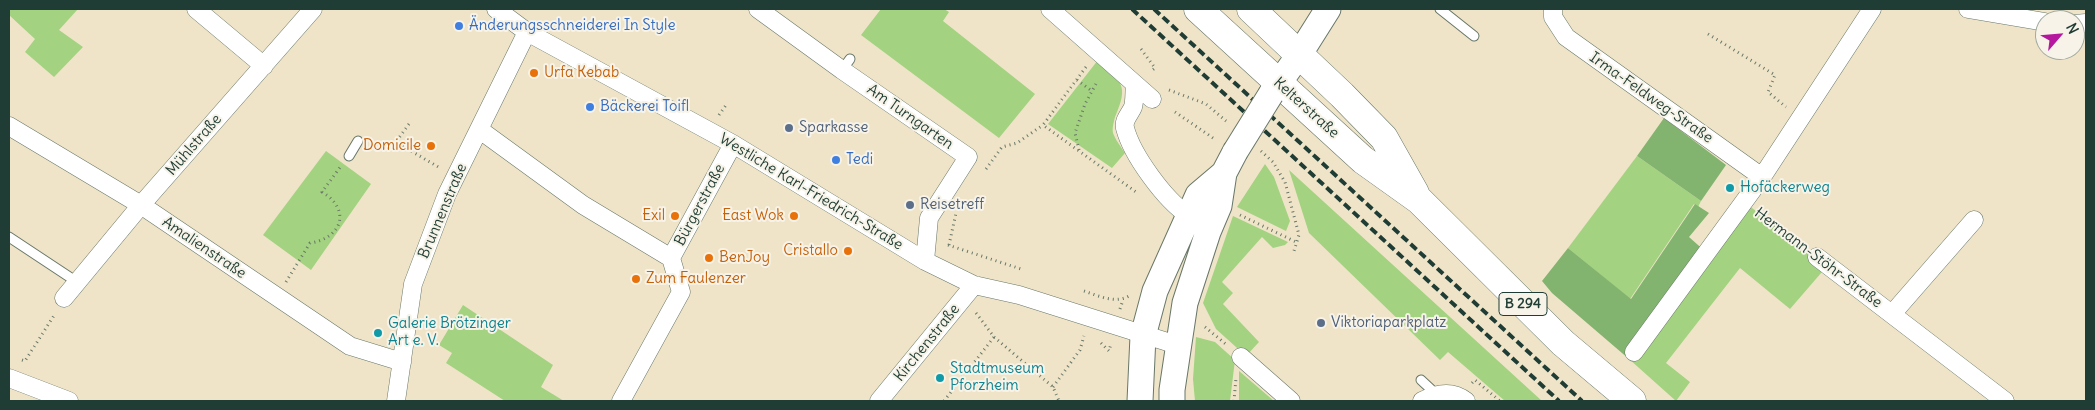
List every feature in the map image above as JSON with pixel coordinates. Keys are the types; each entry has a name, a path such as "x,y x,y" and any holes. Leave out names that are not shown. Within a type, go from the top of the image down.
{"main road":[{"name":"Kelterstraße","path":"1198,9 1275,89 1363,160 1419,200 1563,343 1632,401"},
{"name":"Kelterstraße","path":"1251,9 1342,95 1384,138 1419,200"},
{"path":"1140,401 1143,336 1155,291 1188,215 1198,195 1230,163 1275,89 1299,56 1328,9"},
{"path":"1172,401 1185,303 1208,232 1219,206 1230,163"}],"street":[{"path":"196,9 264,66"},
{"name":"Mühlstraße","path":"64,298 141,205 313,9"},
{"name":"Westliche Karl-Friedrich-Straße","path":"496,9 527,32 926,252 974,285 1019,295 1143,336 1178,345"},
{"name":"Am Turngarten","path":"758,9 846,64 968,157 929,218 926,252"},
{"path":"1050,9 1152,99"},
{"name":"Irma-Feldweg-Straße","path":"1553,9 1554,17 1566,37 1762,177"},
{"path":"1634,352 1762,177 1872,9"},
{"path":"1968,9 2035,20"},
{"name":"Brunnenstraße","path":"396,401 413,284 447,194 527,32"},
{"path":"1135,84 1133,106 1127,116 1125,127 1144,168 1178,208 1188,215"},
{"name":"Amalienstraße","path":"9,126 141,205 304,310 350,346 402,362"},
{"path":"480,130 583,205 671,258"},
{"name":"Bürgerstraße","path":"621,401 681,292 671,258 733,144"},
{"name":"Hermann-Stöhr-Straße","path":"1892,314 1974,220"},
{"name":"Hermann-Stöhr-Straße","path":"1817,257 2005,401"},
{"name":"Kirchenstraße","path":"880,401 974,285"},
{"path":"1242,357 1291,401"},
{"path":"9,378 69,401"},
{"path":"1429,398 1457,394 1466,401"}],"lane":[{"path":"1440,9 1474,36"},
{"path":"346,160 358,141"},
{"path":"9,237 77,282"},
{"path":"1421,380 1429,398"}],"path":[{"path":"1708,34 1775,75 1768,92 1800,118"},
{"path":"1142,49 1155,68"},
{"path":"980,176 1002,147 1017,143 1043,125 1098,50"},
{"path":"1077,80 1092,91"},
{"path":"1079,150 1076,133 1085,104 1097,82"},
{"path":"1175,112 1214,138"},
{"path":"409,124 396,142 456,177"},
{"path":"1043,125 1140,195"},
{"path":"298,262 310,243 326,239 336,230 339,223 337,204 322,192 346,160"},
{"name":"Hermann-Stöhr-Straße","path":"1744,202 1817,257"},
{"path":"1219,206 1296,242"},
{"path":"949,245 958,207"},
{"path":"1293,254 1299,235 1296,220"},
{"path":"926,252 949,245 1024,270"},
{"path":"1084,291 1110,299 1122,300 1135,293"},
{"path":"25,361 64,298"},
{"path":"976,312 994,338 1053,387 1059,401"},
{"path":"1199,322 1242,357"},
{"path":"1053,387 1080,350 1085,333"},
{"path":"944,401 994,338"}],"green space":[{"path":"9,9 78,9 59,30 83,47 54,77 25,52 35,39 9,15"},
{"path":"881,9 944,9 949,12 943,21 1035,94 999,138 861,35"},
{"path":"1098,60 1118,79 1122,91 1122,98 1113,125 1113,133 1125,153 1112,168 1048,124"},
{"path":"1664,118 1726,165 1701,201 1637,156"},
{"path":"326,151 371,184 311,270 263,235"},
{"path":"1637,156 1701,201 1698,207 1694,204 1630,299 1568,248"},
{"path":"1265,164 1274,177 1290,221 1286,231 1237,207"},
{"path":"1289,170 1542,401 1505,401 1448,352 1440,360 1309,233"},
{"path":"1744,202 1828,265 1790,309 1740,268 1666,363 1690,382 1676,401 1629,359"},
{"path":"1695,204 1709,213 1689,237 1707,253 1629,359 1552,293 1542,281 1568,248 1631,299"},
{"path":"1233,216 1288,242 1285,245 1273,248 1262,237 1222,282 1233,293 1223,304 1259,342 1246,356 1216,329 1203,303"},
{"path":"463,305 553,365 541,387 564,401 505,401 446,363 452,353 439,345"},
{"path":"1196,337 1215,342 1235,360 1230,401 1195,401 1193,379"},
{"path":"1239,371 1274,401 1239,401"}],"railway":[{"path":"1132,9 1559,401"},
{"path":"1154,9 1582,401"}],"place":[{"name":"Änderungsschneiderei In Style","path":"459,26"},
{"name":"Urfa Kebab","path":"534,73"},
{"name":"Bäckerei Toifl","path":"590,107"},
{"name":"Sparkasse","path":"789,128"},
{"name":"Domicile","path":"431,146"},
{"name":"Tedi","path":"836,160"},
{"name":"Hofäckerweg","path":"1730,188"},
{"name":"Reisetreff","path":"910,205"},
{"name":"Exil","path":"675,216"},
{"name":"East Wok","path":"794,216"},
{"name":"Cristallo","path":"848,251"},
{"name":"BenJoy","path":"709,258"},
{"name":"Zum Faulenzer","path":"636,279"},
{"name":"Viktoriaparkplatz","path":"1321,323"},
{"name":"Galerie Brötzinger Art e. V.","path":"378,333"},
{"name":"Stadtmuseum Pforzheim","path":"940,378"}]}
